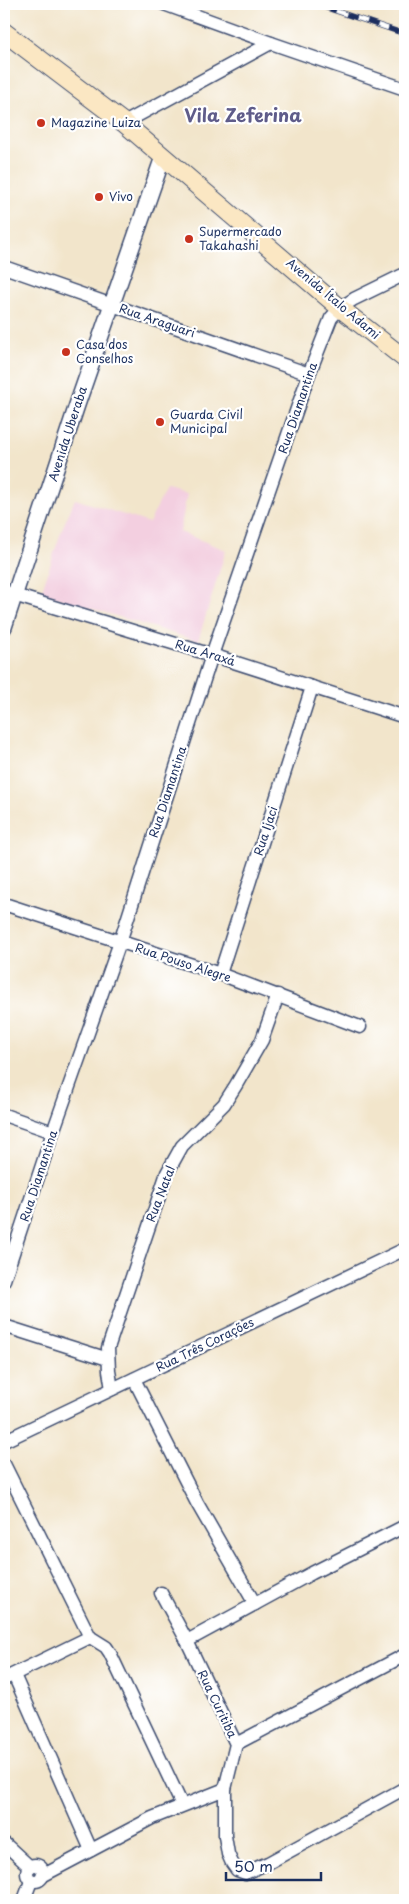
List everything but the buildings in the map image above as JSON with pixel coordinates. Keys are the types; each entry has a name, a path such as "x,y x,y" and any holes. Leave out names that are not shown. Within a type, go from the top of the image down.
{"main road":[{"name":"Avenida Ítalo Adami","path":"4,32 124,123 340,308 405,359"}],"street":[{"path":"164,4 405,89"},
{"path":"124,123 271,43"},
{"name":"Avenida Uberaba","path":"4,627 9,594 164,157"},
{"name":"Rua Araguari","path":"4,267 310,374"},
{"path":"340,308 370,290 405,274"},
{"name":"Rua Diamantina","path":"4,1280 53,1132 120,942 212,655 310,374 331,318 340,308"},
{"name":"Rua Araxá","path":"9,594 212,655 405,717"},
{"name":"Rua Ijaci","path":"220,974 312,687"},
{"name":"Rua Pouso Alegre","path":"4,904 220,974 360,1027"},
{"name":"Rua Natal","path":"112,1389 108,1348 167,1173 182,1146 224,1104 236,1086 262,1040 278,995"},
{"path":"4,1115 53,1132"},
{"name":"Rua Três Corações","path":"4,1441 405,1248"},
{"path":"4,1326 108,1359"},
{"path":"134,1379 197,1503 255,1604"},
{"path":"4,1464 90,1636 110,1653 182,1805"},
{"path":"187,1641 405,1526"},
{"name":"Rua Curitiba","path":"161,1593 187,1641 236,1744 225,1789 225,1836 228,1854 237,1870 245,1873 268,1863 405,1788"},
{"path":"90,1636 9,1677 91,1850"},
{"path":"236,1744 405,1655"},
{"path":"24,1900 37,1879 152,1818 225,1789"},
{"path":"4,1843 30,1867 27,1874 37,1879"}],"shaded area":[{"path":"166,489 187,494 180,532 226,550 198,641 41,593 62,529 75,499 149,523"}],"railway":[{"path":"315,4 405,34"},
{"path":"393,4 405,9"}],"place":[{"name":"Magazine Luiza","path":"41,123"},
{"name":"Vivo","path":"99,197"},
{"name":"Supermercado Takahashi","path":"189,239"},
{"name":"Casa dos Conselhos","path":"66,352"},
{"name":"Guarda Civil Municipal","path":"160,422"}],"district":[{"name":"Vila Zeferina","path":"243,116"}]}
